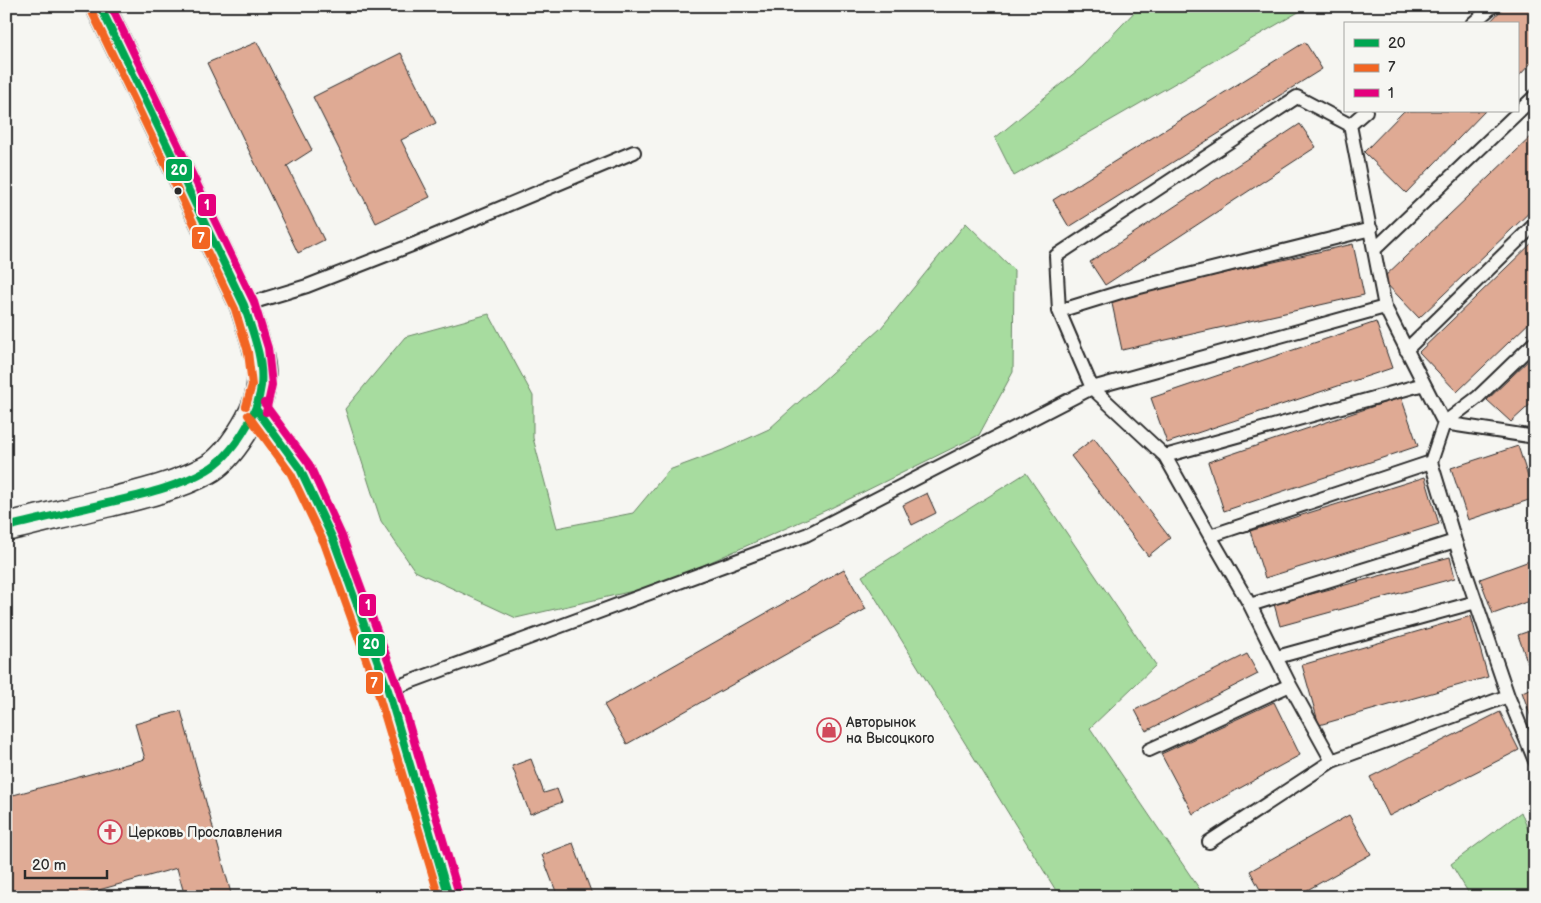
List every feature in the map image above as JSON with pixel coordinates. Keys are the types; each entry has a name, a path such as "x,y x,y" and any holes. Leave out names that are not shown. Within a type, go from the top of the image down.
{"main road":[{"path":"6,527 145,494 181,482 209,469 234,445 256,410 262,386 258,350 244,305 100,6"}],"street":[{"path":"256,410 300,469 333,539 388,690 449,897"}],"lane":[{"path":"1474,22 1493,6"},
{"path":"1375,249 1535,96"},
{"path":"1332,761 1290,685 1250,605 1165,456 1092,388 1059,311 1056,256 1297,97 1350,125"},
{"path":"1350,125 1365,112"},
{"path":"1350,125 1385,308 1444,423"},
{"path":"244,305 306,286 417,243 634,152"},
{"path":"1406,350 1535,224"},
{"path":"1059,311 1124,291 1370,229"},
{"path":"388,690 806,534 1092,388 1385,308"},
{"path":"1535,342 1478,397 1444,423 1431,462 1455,541 1508,696 1535,761"},
{"path":"1165,456 1424,384"},
{"path":"1444,423 1535,437"},
{"path":"1210,536 1431,462"},
{"path":"1250,605 1455,541"},
{"path":"1277,658 1476,602"},
{"path":"1149,750 1290,685"},
{"path":"1209,842 1332,761 1508,696"}],"green space":[{"path":"1140,6 1309,6 1014,176 995,138 1083,66"},
{"path":"966,223 1014,270 1013,372 979,435 831,508 659,585 516,618 415,571 381,521 345,409 405,337 489,314 533,396 533,438 557,528 633,513 669,470 723,450 769,429 881,328"},
{"path":"1026,473 1156,665 1090,728 1205,897 1060,897 862,576"},
{"path":"1521,812 1535,847 1535,897 1471,897 1451,864"}],"building":[{"path":"1505,6 1535,6 1535,59 1518,77 1518,22 1490,22"},
{"path":"257,42 312,150 287,166 324,240 298,253 207,63"},
{"path":"1305,42 1322,69 1069,227 1053,200"},
{"path":"401,53 436,123 401,140 430,197 376,223 313,97"},
{"path":"1403,112 1484,112 1406,193 1364,152"},
{"path":"1300,124 1316,147 1105,285 1090,262"},
{"path":"1535,133 1535,207 1419,318 1382,279"},
{"path":"1535,240 1535,317 1457,392 1419,352"},
{"path":"1353,244 1364,295 1122,350 1111,299"},
{"path":"1376,322 1392,368 1167,443 1151,398"},
{"path":"1535,354 1535,400 1511,422 1487,400"},
{"path":"1401,397 1418,446 1224,511 1208,462"},
{"path":"1094,438 1170,538 1148,556 1071,456"},
{"path":"1518,446 1535,498 1468,520 1451,468"},
{"path":"1425,477 1439,524 1265,578 1250,531"},
{"path":"927,493 936,513 912,525 903,505"},
{"path":"1450,557 1455,578 1280,626 1274,604"},
{"path":"1535,559 1535,599 1493,614 1480,579"},
{"path":"844,569 866,609 627,744 604,705"},
{"path":"1471,616 1488,677 1319,725 1302,665"},
{"path":"1535,629 1535,662 1528,664 1518,635"},
{"path":"1247,654 1258,674 1146,731 1135,710"},
{"path":"1535,687 1535,729 1522,692"},
{"path":"1274,702 1300,755 1193,814 1161,754"},
{"name":"Церковь Прославления","path":"181,711 232,897 185,897 177,868 74,897 6,897 6,797 145,759 135,724"},
{"path":"1500,712 1519,750 1389,816 1370,777"},
{"path":"531,759 544,793 557,789 562,802 530,814 512,766"},
{"path":"1349,815 1371,854 1295,897 1264,897 1250,871"},
{"path":"573,843 593,897 558,897 542,855"}],"transit line":[{"name":"20","path":"6,527 154,491 194,477 207,470 226,455 242,434 255,409 261,386 259,355 244,305 100,6"},
{"name":"1","path":"111,6 254,302 268,348 272,385 266,412"},
{"name":"7","path":"91,10 235,309 248,352 252,385 246,406"},
{"name":"1","path":"264,403 309,464 342,536 398,687 459,894"},
{"name":"20","path":"256,409 300,469 333,539 388,690 449,897"},
{"name":"7","path":"248,415 291,474 324,543 378,693 439,897"}],"place":[{"name":"Авторынок на Высоцкого","path":"829,730"},
{"name":"Церковь Прославления","path":"110,832"}]}
